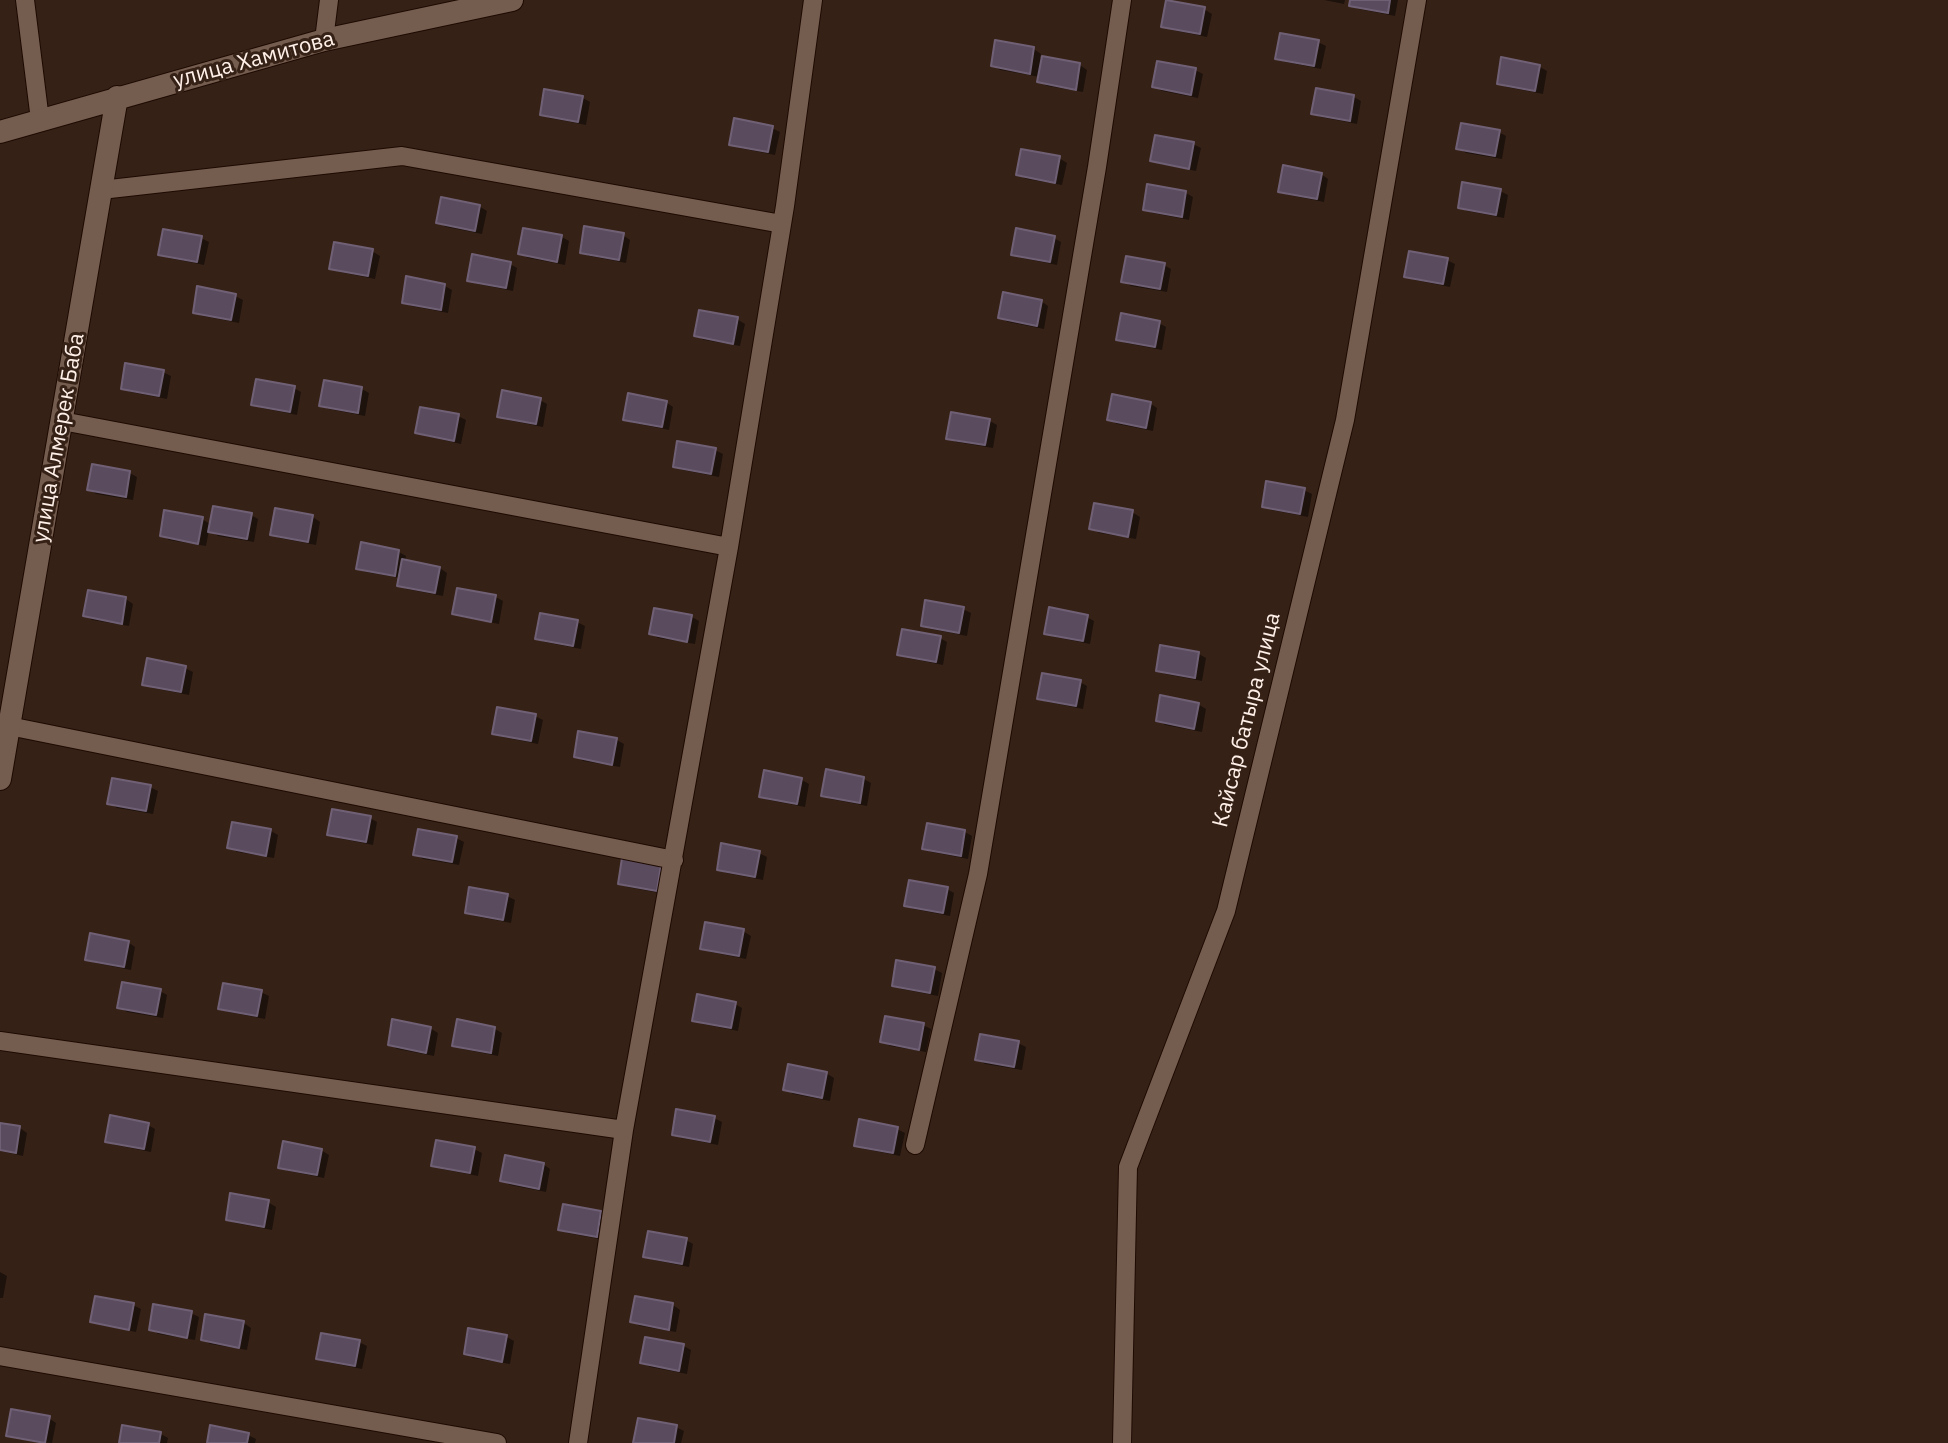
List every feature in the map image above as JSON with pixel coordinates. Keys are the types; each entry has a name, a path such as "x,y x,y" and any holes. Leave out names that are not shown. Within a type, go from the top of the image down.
{"street":[{"path":"25,0 40,120"},
{"path":"324,40 329,0"},
{"name":"улица Хамитова","path":"0,132 324,40 512,0"},
{"path":"578,1443 624,1130 729,547 782,224 813,0"},
{"path":"915,1145 978,874 1095,183 1122,0"},
{"name":"Кайсар батыра улица","path":"1122,1443 1128,1167 1226,911 1345,420 1417,0"},
{"name":"улица Алмерек Баба","path":"0,779 117,97"},
{"path":"101,190 402,156 782,224"},
{"path":"62,421 729,547"},
{"path":"9,726 674,860"},
{"path":"0,1041 624,1130"},
{"path":"0,1356 497,1443"}],"building":[{"path":"1166,0 1205,7 1200,34 1161,27"},
{"path":"1350,0 1390,0 1388,13 1349,6"},
{"path":"1280,33 1319,40 1314,66 1275,59"},
{"path":"995,40 1034,47 1030,74 991,66"},
{"path":"1042,56 1080,63 1076,90 1037,82"},
{"path":"1501,57 1540,65 1535,91 1497,84"},
{"path":"1157,61 1196,68 1191,95 1152,87"},
{"path":"1316,88 1354,95 1350,121 1311,114"},
{"path":"544,89 583,96 578,122 540,115"},
{"path":"734,118 773,126 768,152 729,145"},
{"path":"1461,123 1500,130 1495,156 1456,149"},
{"path":"1155,135 1194,142 1189,169 1150,161"},
{"path":"1021,149 1060,156 1055,183 1016,175"},
{"path":"1283,165 1322,173 1317,199 1278,192"},
{"path":"1462,182 1501,189 1496,215 1458,208"},
{"path":"1147,184 1186,191 1182,217 1143,210"},
{"path":"441,197 480,205 475,231 436,223"},
{"path":"584,226 624,233 619,260 580,253"},
{"path":"523,228 562,235 557,262 518,254"},
{"path":"1016,228 1055,236 1050,262 1011,255"},
{"path":"163,229 202,236 197,262 158,255"},
{"path":"334,242 373,249 368,276 329,269"},
{"path":"1409,251 1448,258 1443,284 1404,277"},
{"path":"472,254 511,262 506,288 467,281"},
{"path":"1126,256 1165,263 1160,289 1121,282"},
{"path":"406,276 445,284 441,310 402,303"},
{"path":"197,286 236,294 231,320 193,313"},
{"path":"1003,292 1042,300 1037,326 998,318"},
{"path":"699,310 738,317 733,344 694,336"},
{"path":"1121,313 1160,321 1155,347 1116,340"},
{"path":"125,363 164,370 159,396 121,389"},
{"path":"256,379 295,386 290,412 251,405"},
{"path":"324,380 362,387 358,413 319,406"},
{"path":"502,390 541,398 536,424 497,417"},
{"path":"628,393 667,401 662,427 623,420"},
{"path":"1112,394 1151,402 1146,428 1107,420"},
{"path":"420,407 459,414 454,441 415,433"},
{"path":"951,412 990,419 985,445 946,439"},
{"path":"677,441 716,448 711,474 673,467"},
{"path":"92,464 130,471 126,497 87,490"},
{"path":"1266,481 1305,488 1300,514 1262,507"},
{"path":"1094,503 1133,510 1128,537 1089,529"},
{"path":"213,506 252,513 247,539 208,532"},
{"path":"275,508 313,515 308,542 270,535"},
{"path":"164,510 203,517 198,544 160,536"},
{"path":"361,542 399,550 395,576 356,569"},
{"path":"402,559 440,567 435,593 397,586"},
{"path":"457,588 496,595 491,622 452,614"},
{"path":"88,590 126,597 122,624 83,616"},
{"path":"925,600 964,607 959,633 921,626"},
{"path":"1049,607 1088,615 1083,641 1044,634"},
{"path":"654,608 692,615 687,642 649,634"},
{"path":"540,613 578,620 573,646 535,639"},
{"path":"902,629 941,636 936,662 897,655"},
{"path":"1160,645 1199,652 1195,678 1156,671"},
{"path":"147,658 186,666 181,692 142,685"},
{"path":"1042,673 1081,680 1076,706 1037,699"},
{"path":"1160,695 1199,703 1194,729 1156,721"},
{"path":"497,707 536,714 531,741 492,734"},
{"path":"578,731 617,738 612,765 574,757"},
{"path":"826,769 864,777 860,803 821,796"},
{"path":"764,770 802,778 797,804 759,797"},
{"path":"112,778 151,785 146,811 107,804"},
{"path":"332,809 371,816 366,842 327,835"},
{"path":"232,822 271,829 266,856 227,848"},
{"path":"927,823 965,830 961,856 922,849"},
{"path":"418,829 457,836 452,862 413,855"},
{"path":"721,843 760,851 755,877 717,870"},
{"path":"622,858 661,865 657,891 618,884"},
{"path":"909,880 948,887 943,913 904,906"},
{"path":"469,887 508,894 503,920 465,913"},
{"path":"705,922 744,929 739,956 700,949"},
{"path":"90,933 129,941 124,967 85,960"},
{"path":"896,960 935,967 930,993 892,986"},
{"path":"122,982 161,989 156,1015 117,1008"},
{"path":"223,983 262,990 257,1016 218,1009"},
{"path":"697,994 736,1002 731,1028 692,1021"},
{"path":"885,1016 924,1023 919,1050 880,1042"},
{"path":"392,1019 431,1027 426,1053 388,1045"},
{"path":"457,1019 495,1027 491,1053 452,1046"},
{"path":"980,1034 1019,1041 1014,1067 975,1060"},
{"path":"788,1064 827,1072 822,1098 783,1090"},
{"path":"676,1109 715,1116 710,1142 672,1135"},
{"path":"110,1115 149,1123 144,1149 105,1142"},
{"path":"859,1119 898,1127 893,1153 854,1146"},
{"path":"0,1123 20,1126 16,1153 0,1150"},
{"path":"436,1140 475,1147 470,1173 431,1166"},
{"path":"283,1141 322,1149 317,1175 278,1168"},
{"path":"505,1155 544,1163 539,1189 500,1181"},
{"path":"230,1193 269,1200 264,1227 226,1220"},
{"path":"563,1204 601,1211 597,1237 558,1230"},
{"path":"648,1231 687,1238 682,1264 643,1257"},
{"path":"95,1296 134,1303 129,1330 90,1322"},
{"path":"635,1296 673,1303 669,1330 630,1322"},
{"path":"153,1304 192,1311 187,1338 149,1330"},
{"path":"205,1314 244,1321 239,1348 201,1340"},
{"path":"468,1328 507,1335 502,1362 464,1354"},
{"path":"321,1333 360,1340 355,1366 316,1359"},
{"path":"645,1337 684,1344 679,1371 640,1363"},
{"path":"11,1409 50,1416 45,1443 6,1436"},
{"path":"638,1418 677,1425 674,1443 633,1443"},
{"path":"122,1425 161,1432 159,1443 119,1443"},
{"path":"210,1425 249,1433 247,1443 207,1443"}]}
